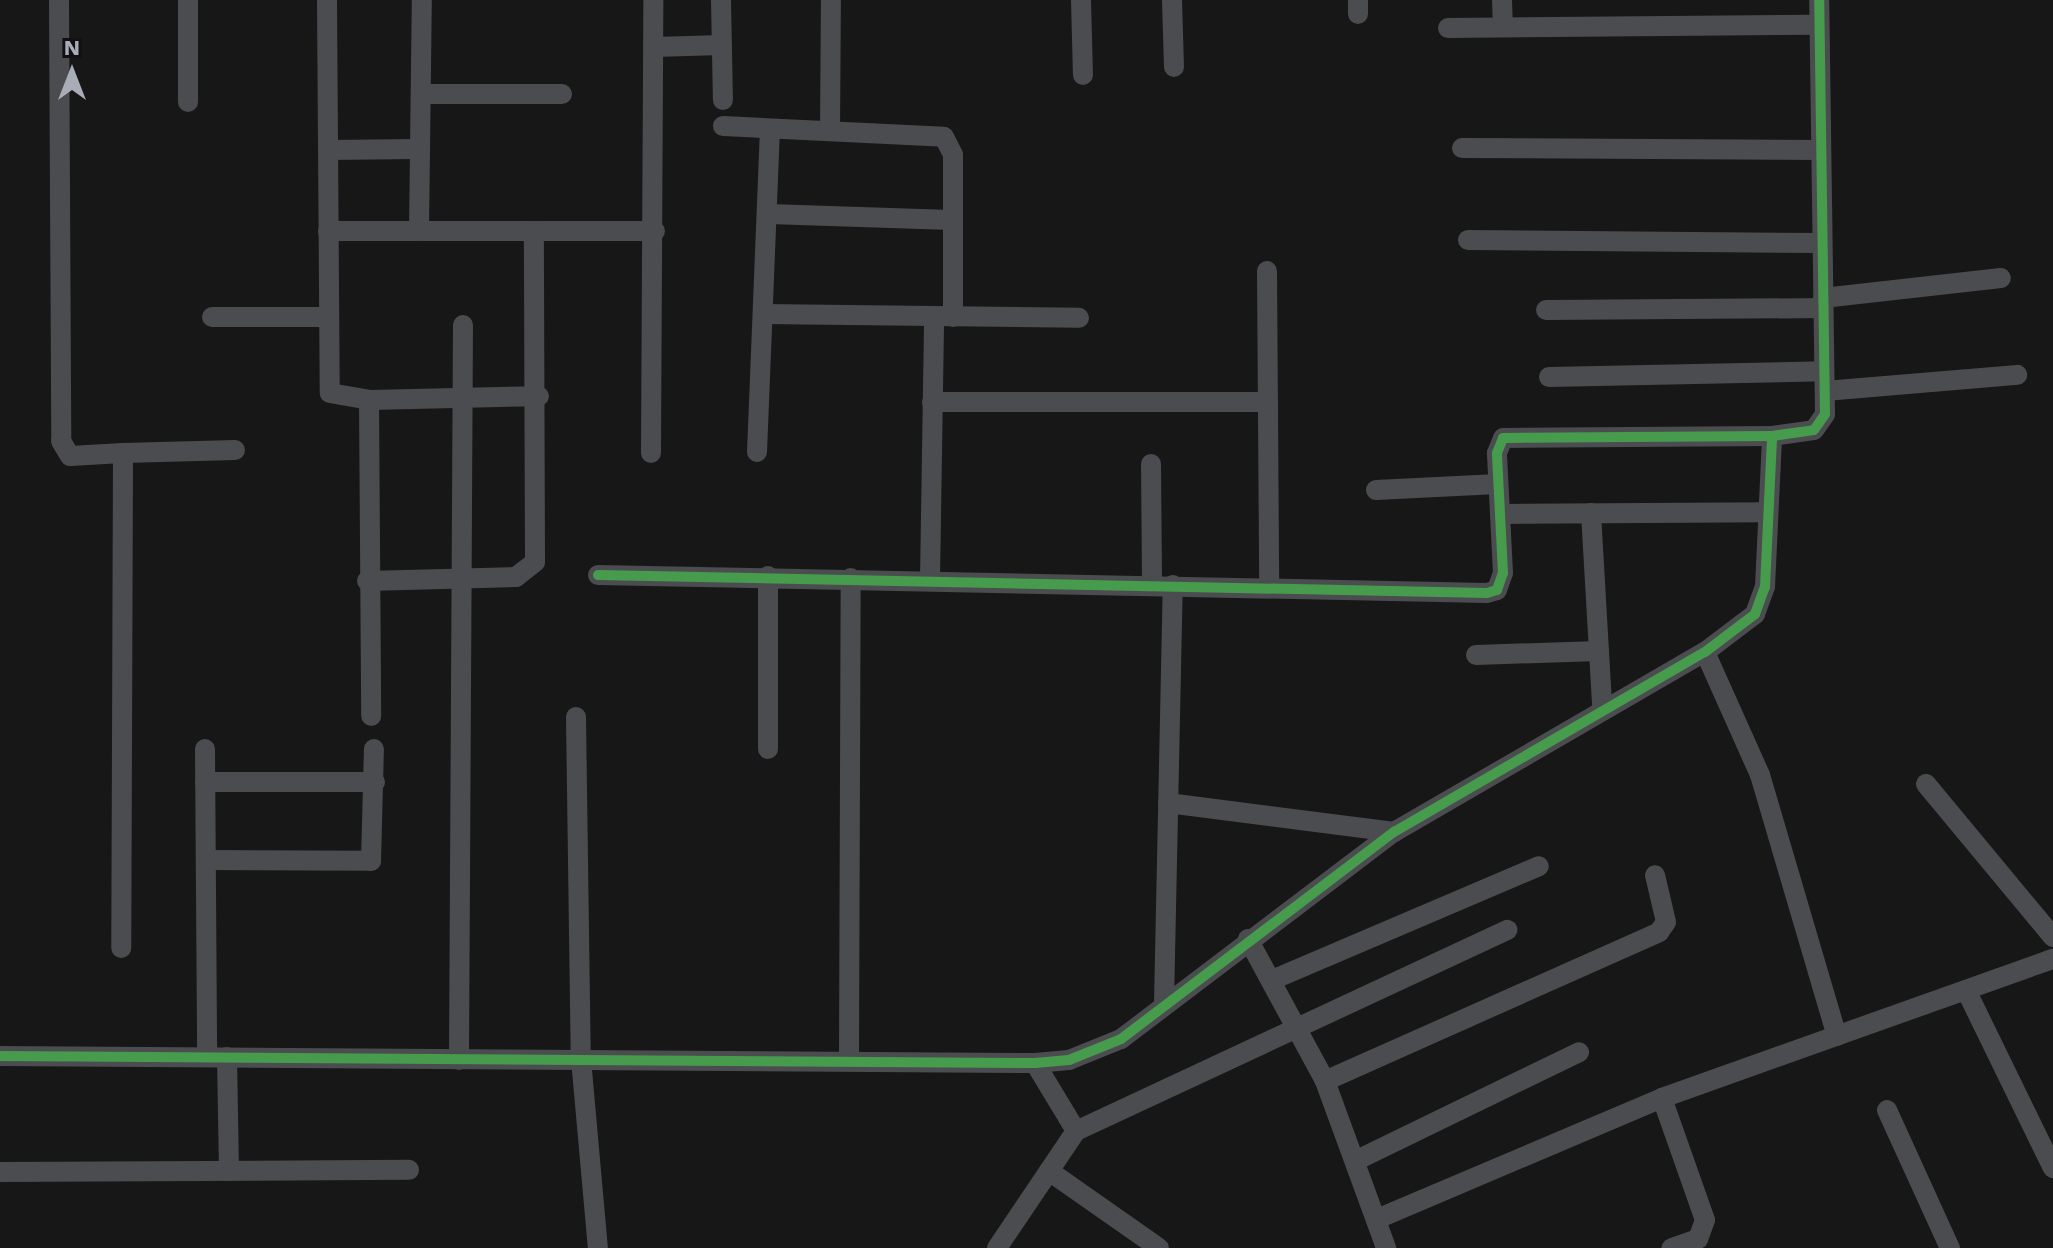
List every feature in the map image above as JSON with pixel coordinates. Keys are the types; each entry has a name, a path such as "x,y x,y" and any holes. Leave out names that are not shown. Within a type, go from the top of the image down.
{"street":[{"path":"59,0 61,441 70,456 235,450"},
{"path":"188,0 188,102"},
{"path":"327,0 330,393 369,400 539,396"},
{"path":"419,231 422,0"},
{"path":"651,453 655,231 653,0"},
{"path":"721,0 723,100"},
{"path":"830,131 831,0"},
{"path":"1081,0 1083,75"},
{"path":"1172,0 1174,67"},
{"path":"1502,0 1503,27"},
{"path":"598,575 1497,590 1498,484 1503,438 1772,436 1820,426 1824,381 1819,0"},
{"path":"1448,28 1819,25"},
{"path":"654,47 722,45"},
{"path":"421,94 562,94"},
{"path":"723,126 944,137 953,155 943,317 932,402 930,580"},
{"path":"757,452 769,214 770,129"},
{"path":"1462,148 1821,150"},
{"path":"328,150 418,149"},
{"path":"769,214 951,220"},
{"path":"328,231 655,231"},
{"path":"367,581 516,577 535,562 539,396 534,231"},
{"path":"1468,240 1822,243"},
{"path":"1267,271 1269,587"},
{"path":"1546,310 1823,303 2001,278"},
{"path":"763,314 1079,318"},
{"path":"212,317 328,317"},
{"path":"459,1060 465,399 463,325"},
{"path":"1549,377 1824,381 2017,375"},
{"path":"369,400 367,581 371,716"},
{"path":"932,402 1268,402"},
{"path":"0,1056 849,1059 1035,1063 1096,1052 1394,832 1602,706 1705,652 1755,614 1765,587 1772,436"},
{"path":"121,948 123,453"},
{"path":"1151,464 1152,584"},
{"path":"1376,490 1498,484"},
{"path":"1500,514 1768,512"},
{"path":"1591,513 1602,706"},
{"path":"768,576 768,749"},
{"path":"849,1059 851,578"},
{"path":"1164,1004 1173,585"},
{"path":"1476,655 1599,651"},
{"path":"1705,652 1760,775 1837,1036"},
{"path":"576,717 581,1059 598,1248"},
{"path":"205,749 206,860 217,1057 229,1171"},
{"path":"206,860 371,861 374,749"},
{"path":"205,782 375,782"},
{"path":"1926,784 2053,937"},
{"path":"1168,803 1394,832"},
{"path":"1272,980 1539,866"},
{"path":"1325,1081 1659,932 1666,922 1655,875"},
{"path":"997,1248 1076,1131 1507,930"},
{"path":"1248,939 1300,1027 1325,1081 1386,1248"},
{"path":"1377,1219 1662,1098 2053,959"},
{"path":"1966,990 2053,1168"},
{"path":"1355,1161 1579,1052"},
{"path":"1035,1063 1076,1131"},
{"path":"1662,1098 1705,1227 1698,1239 1672,1248"},
{"path":"1887,1110 1950,1248"},
{"path":"0,1172 409,1170"},
{"path":"1049,1171 1159,1248"}],"cycle path":[{"path":"0,1056 1035,1063 1069,1060 1121,1039 1394,832 1705,652 1755,614 1765,587 1772,436 1814,430 1825,414 1819,0"},
{"path":"598,575 1487,593 1497,590 1503,573 1497,453 1503,438 1772,436"}]}
